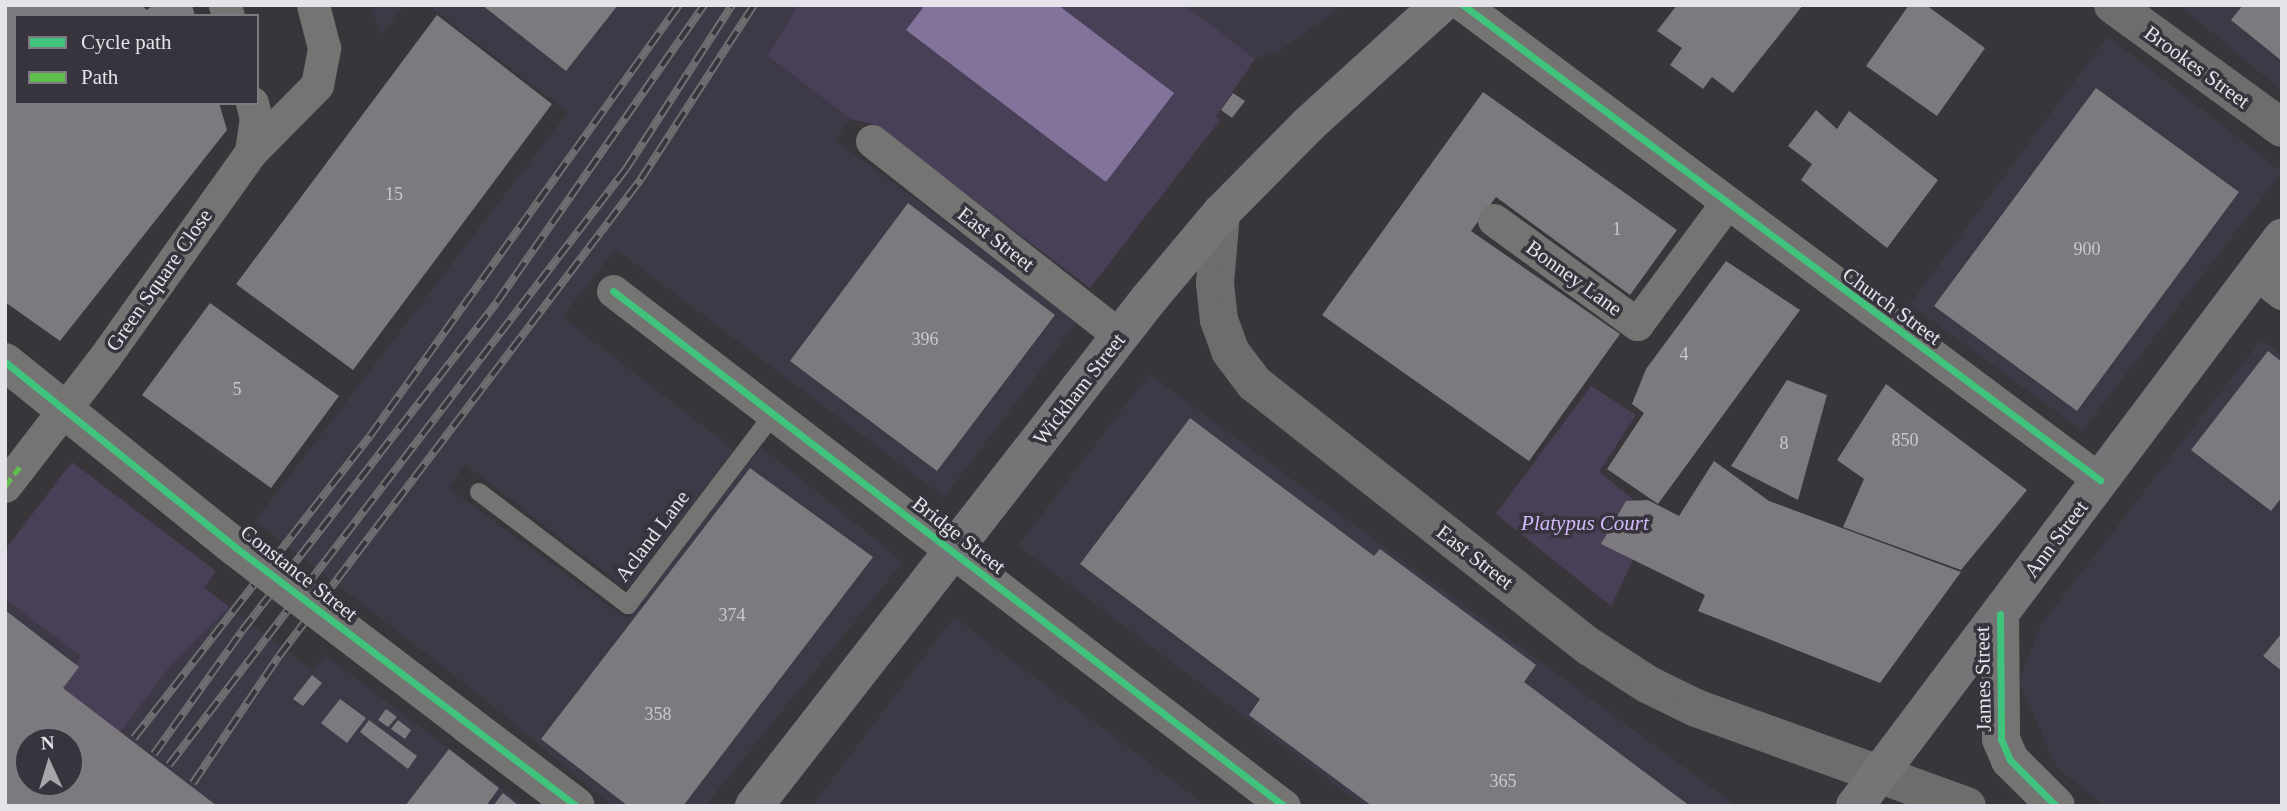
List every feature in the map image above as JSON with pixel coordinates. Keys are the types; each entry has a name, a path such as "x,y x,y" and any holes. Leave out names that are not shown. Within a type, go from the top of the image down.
{"main road":[{"name":"Wickham Street","path":"754,806 1120,336 1221,213 1309,124 1440,5"},
{"name":"Brookes Street","path":"2113,5 2282,128"},
{"name":"East Street","path":"1221,213 1215,283 1219,320 1230,351 1254,383 1590,647 1647,684 1696,708 1878,774"},
{"name":"Ann Street","path":"1855,806 2100,481 2269,283 2282,238"},
{"path":"1878,774 1967,806"}],"street":[{"name":"Green Square Close","path":"5,486 251,152 317,85 324,48 313,5"},
{"name":"Church Street","path":"1463,5 1725,205 2100,481"},
{"name":"Green Square Close","path":"251,152 256,118 253,105"},
{"name":"East Street","path":"872,141 1120,336"},
{"name":"Bonney Lane","path":"1494,220 1637,324 1725,205"},
{"name":"Bridge Street","path":"613,291 775,412 952,553 1284,806"},
{"name":"Constance Street","path":"5,362 65,407 235,547 576,806"},
{"name":"James Street","path":"2000,614 2001,739 2010,760 2056,806"}],"lane":[{"name":"Acland Lane","path":"479,492 628,605 775,412"}],"shaded area":[{"path":"370,5 404,5 382,34"},
{"path":"428,5 1344,5 1279,51 1255,59 1216,116 1220,120 1090,288 876,125 850,119 835,140 1079,320 944,497 616,249 562,317 734,450 627,589 465,464 449,488 627,619 761,447 903,562 705,806 612,806 486,700 255,521 568,112"},
{"path":"925,5 1058,5 1174,93 1106,182 906,30"},
{"path":"2179,5 2282,5 2282,91"},
{"path":"2108,36 2282,172 2082,431 1910,304"},
{"path":"2261,340 2282,355 2282,806 2105,806 2057,768 2019,681 2041,625"},
{"path":"1149,374 1737,806 1363,806 1018,546"},
{"path":"216,571 204,588 313,671 325,655 525,806 5,806 5,599 82,656"},
{"path":"954,617 1207,806 812,806"}],"green space":[{"path":"798,5 1184,5 1255,59 1216,116 1220,120 1090,288 876,125 851,119 768,56"},
{"name":"Platypus Court","path":"1591,386 1636,415 1599,472 1654,516 1611,606 1496,514"},
{"path":"72,462 216,571 204,587 229,607 170,666 120,732 63,688 81,656 5,599 5,550"}],"building":[{"path":"5,5 141,5 147,10 153,5 192,5 194,14 14,14 14,105 220,105 227,130 60,341 5,302"},
{"path":"482,5 618,5 566,71"},
{"path":"1677,5 1803,5 1733,93 1712,77 1703,89 1670,65 1682,48 1657,31"},
{"path":"1909,5 1926,5 1985,48 1937,116 1866,66"},
{"path":"2243,5 2282,5 2282,61 2231,20"},
{"path":"437,15 552,104 353,370 236,284"},
{"path":"2096,88 2239,192 2077,411 1934,306"},
{"path":"1483,92 1677,230 1630,295 1496,197 1471,231 1620,334 1529,461 1322,315"},
{"path":"1233,93 1245,101 1232,118 1221,110"},
{"path":"1816,110 1837,129 1849,111 1938,180 1887,248 1801,180 1812,164 1788,146"},
{"path":"908,203 1055,315 937,471 790,361"},
{"path":"1726,261 1800,310 1658,504 1607,469 1644,413 1632,404 1646,369"},
{"path":"210,303 339,396 271,488 142,395"},
{"path":"2268,351 2282,362 2282,497 2271,511 2191,450"},
{"path":"1787,380 1827,395 1798,500 1731,466"},
{"path":"1886,384 2027,490 1961,570 1843,527 1864,479 1837,460"},
{"path":"1190,418 1374,556 1380,549 1536,665 1524,682 1690,806 1372,806 1249,715 1260,699 1080,564"},
{"path":"1714,461 1769,501 1961,572 1880,683 1698,611 1705,595 1601,544 1626,501 1648,500 1679,516"},
{"path":"750,468 873,557 683,806 628,806 541,739"},
{"path":"5,610 79,667 63,688 217,806 5,806"},
{"path":"2282,633 2282,671 2263,656"},
{"path":"312,675 322,683 303,706 293,699"},
{"path":"340,699 366,718 347,743 321,723"},
{"path":"386,709 397,717 388,727 378,720"},
{"path":"369,720 417,756 408,769 360,732"},
{"path":"398,720 411,730 405,739 391,729"},
{"path":"449,749 499,788 486,806 405,806"},
{"path":"503,793 519,806 493,806"}],"railway":[{"path":"134,738 370,436 679,5"},
{"path":"154,754 242,631 497,302 704,5"},
{"path":"169,765 626,169 732,5"},
{"path":"193,783 279,656 641,179 754,5"}],"marked path":[{"path":"5,486 20,467"}],"cycle path":[{"path":"1463,5 2100,480"},
{"path":"613,291 1284,806"},
{"path":"5,362 235,547 576,806"},
{"path":"2000,614 2001,739 2010,760 2056,806"}]}
